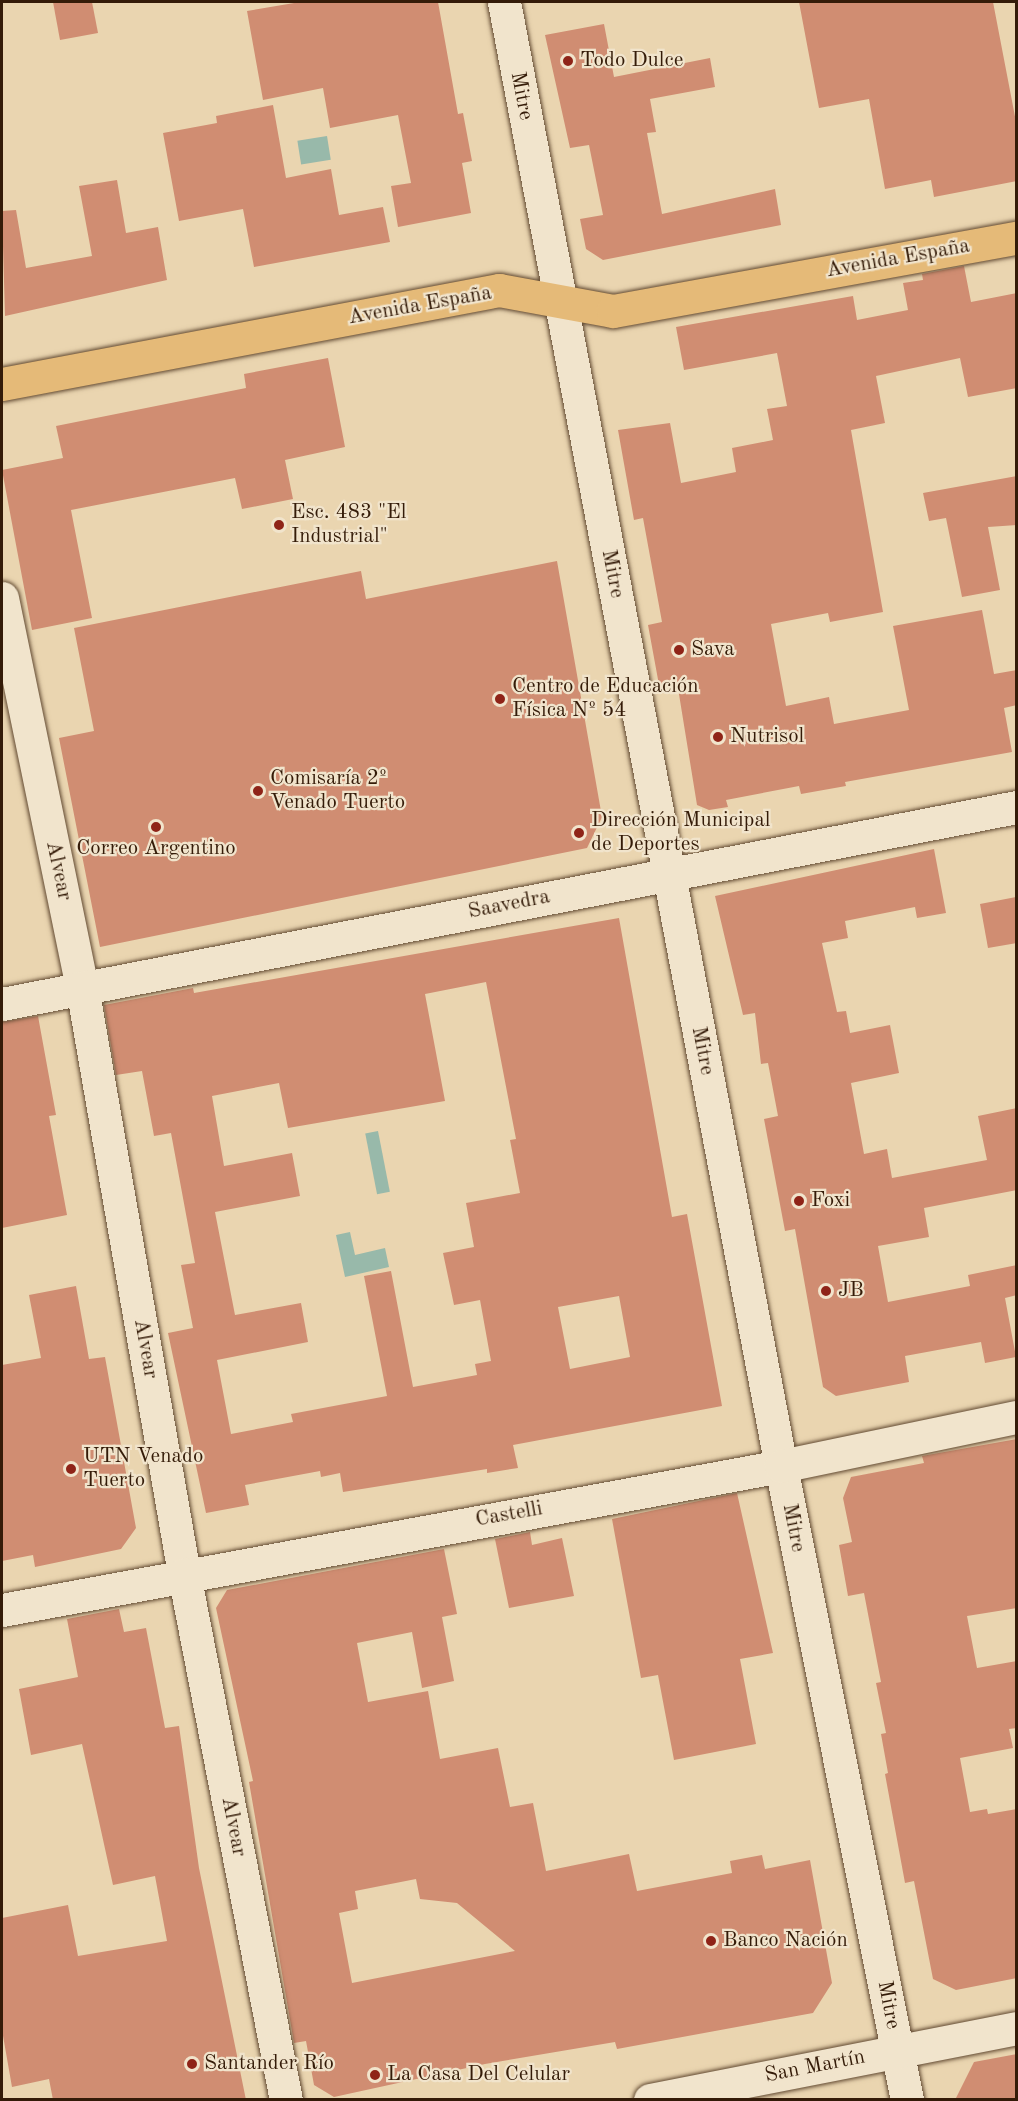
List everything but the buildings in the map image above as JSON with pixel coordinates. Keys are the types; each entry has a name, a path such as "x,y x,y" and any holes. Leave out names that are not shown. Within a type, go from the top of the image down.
{"main road":[{"name":"Avenida España","path":"2,384 499,290 613,311 1017,238"}],"street":[{"name":"Mitre","path":"504,2 781,1466 907,2100"},
{"name":"Alvear","path":"2,598 82,987 184,1574 286,2100"},
{"name":"Saavedra","path":"2,1004 1017,807"},
{"name":"Castelli","path":"2,1610 184,1574 781,1466 1017,1417"},
{"name":"San Martín","path":"650,2100 688,2096 1017,2028"}],"shaded area":[{"path":"327,136 331,160 301,164 297,141"},
{"path":"378,1131 390,1192 377,1194 365,1133"},
{"path":"350,1232 355,1255 385,1248 389,1267 345,1277 336,1235"}],"place":[{"name":"Todo Dulce","path":"568,61"},
{"name":"Esc. 483 \"El Industrial\"","path":"279,525"},
{"name":"Sava","path":"679,650"},
{"name":"Centro de Educación Física Nº 54","path":"500,699"},
{"name":"Nutrisol","path":"718,737"},
{"name":"Comisaría 2º Venado Tuerto","path":"258,791"},
{"name":"Correo Argentino","path":"156,827"},
{"name":"Dirección Municipal de Deportes","path":"579,833"},
{"name":"Foxi","path":"799,1201"},
{"name":"JB","path":"826,1291"},
{"name":"UTN Venado Tuerto","path":"71,1469"},
{"name":"Banco Nación","path":"711,1941"},
{"name":"Santander Río","path":"192,2064"},
{"name":"La Casa Del Celular","path":"375,2075"}]}
